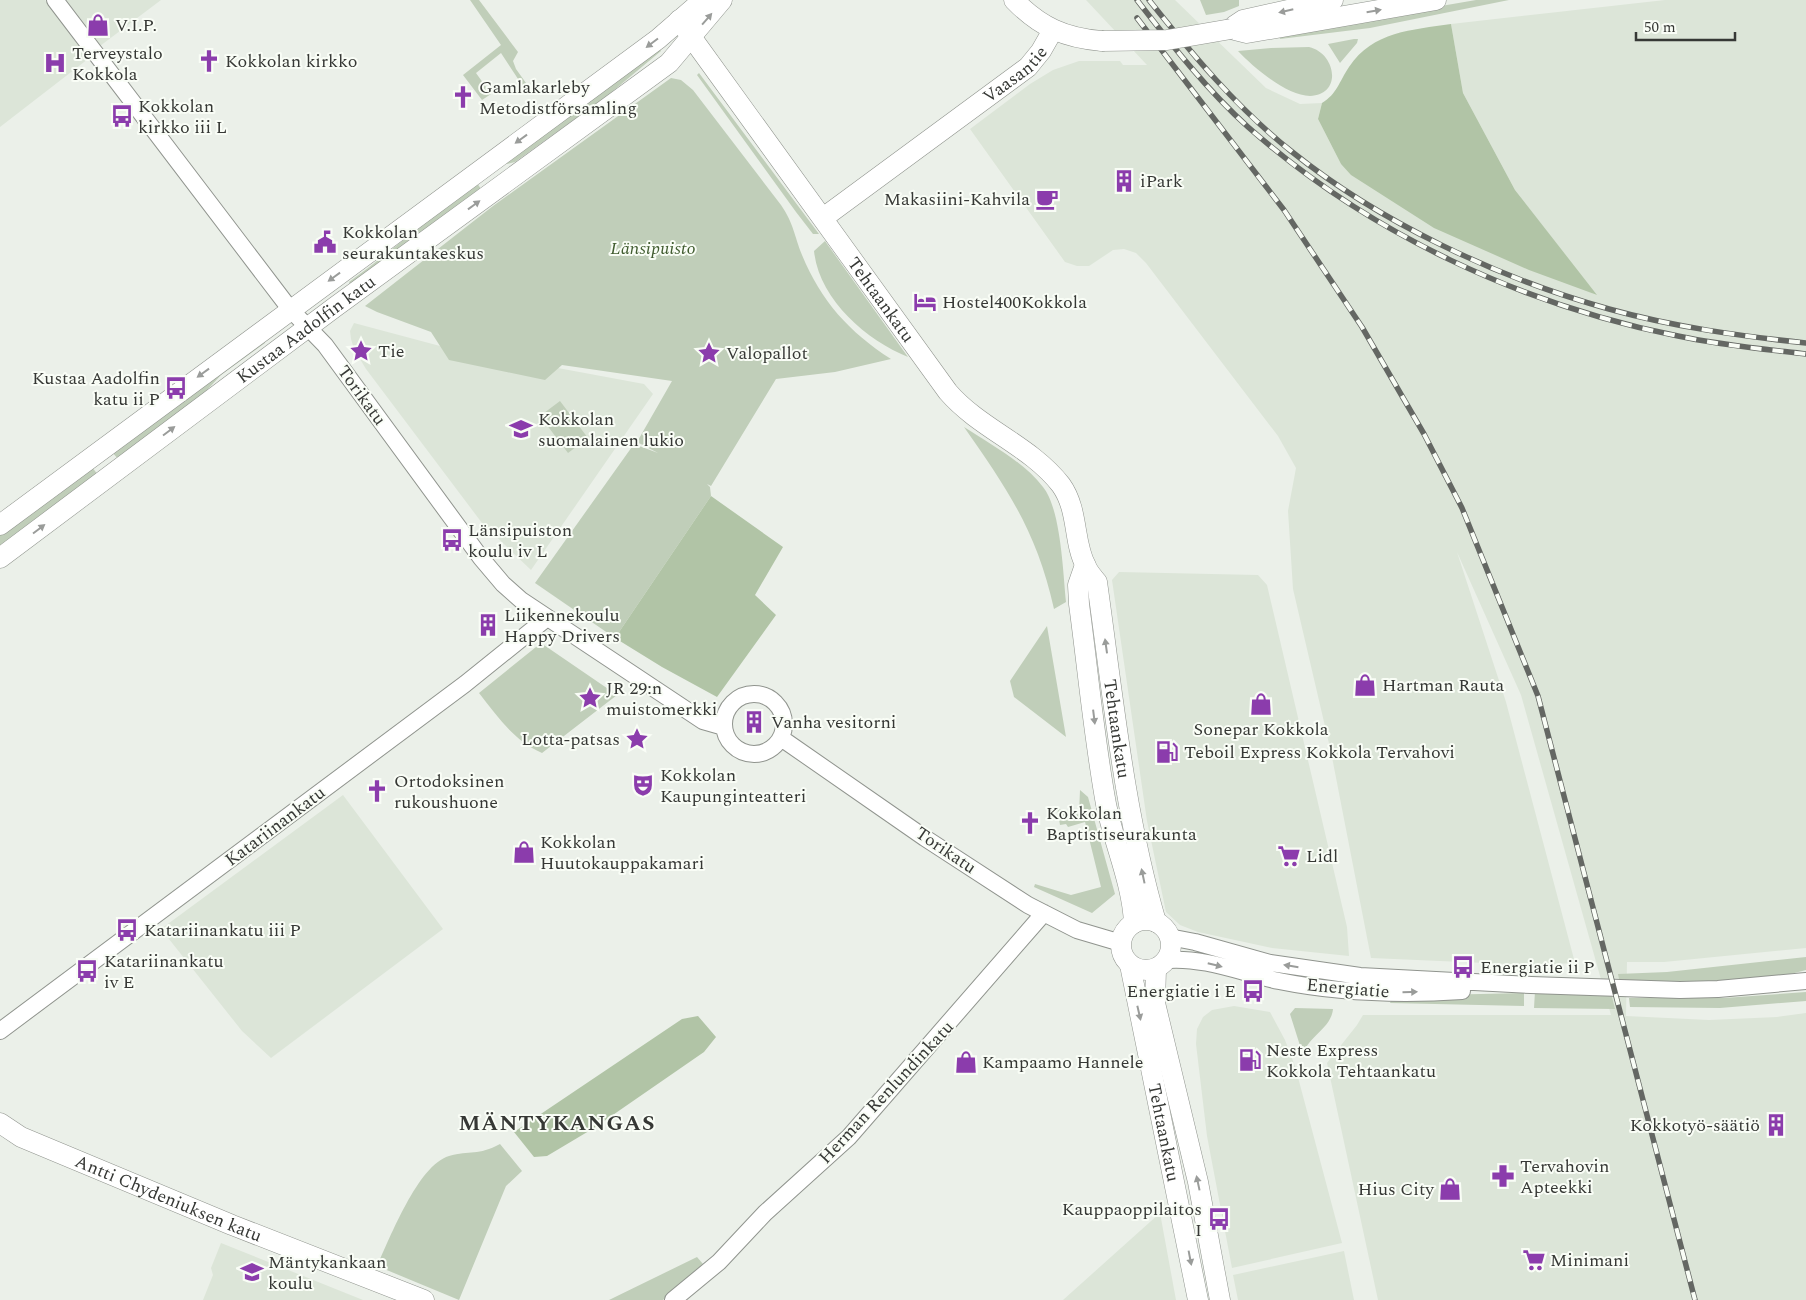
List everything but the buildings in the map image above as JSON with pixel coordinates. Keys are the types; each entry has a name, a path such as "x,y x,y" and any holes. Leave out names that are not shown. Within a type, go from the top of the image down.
{"main road":[{"name":"Kustaa Aadolfin katu","path":"0,525 658,39 703,0"},
{"name":"Kustaa Aadolfin katu","path":"0,558 308,328 669,63 722,0"},
{"path":"1014,0 1053,30"},
{"name":"Vaasantie","path":"1231,29 1243,20 1333,0"},
{"name":"Vaasantie","path":"824,218 1028,67 1041,51 1053,30 1070,37 1102,41 1167,40 1231,29 1247,33 1436,0"},
{"name":"Tehtaankatu","path":"679,20 948,392 963,410 1040,464 1062,487 1072,508 1085,565 1097,582 1127,801 1144,884 1163,930"},
{"name":"Tehtaankatu","path":"1085,565 1078,585 1079,604 1098,753 1106,806 1131,897 1134,923"},
{"path":"1145,920 1163,930 1171,949 1161,964 1142,970 1130,965 1124,959 1120,943 1125,931 1134,923 1145,920"},
{"name":"Tehtaankatu","path":"1161,964 1155,1003 1198,1182 1220,1300"},
{"name":"Tehtaankatu","path":"1130,965 1198,1300"},
{"name":"Antti Chydeniuksen katu","path":"0,1123 21,1137 232,1226 424,1300"}],"street":[{"name":"Torikatu","path":"55,0 290,310 325,345 503,584 547,618 703,721 724,727"},
{"name":"Katariinankatu","path":"0,1031 479,673 547,618"},
{"path":"762,695 777,705 782,712 784,721 781,738 768,752 749,754 732,745 724,727 728,709 734,701 743,696 762,695"},
{"name":"Torikatu","path":"781,738 925,838 1044,913 1088,934 1120,943"},
{"name":"Herman Renlundinkatu","path":"674,1300 719,1262 765,1213 849,1137 1044,913"},
{"name":"Energiatie","path":"1163,930 1195,942 1270,963 1360,976 1531,985 1689,989 1806,981"},
{"name":"Energiatie","path":"1161,964 1193,960 1279,981 1309,986 1379,992 1457,991 1531,985"}],"shaded area":[{"path":"0,0 45,0 88,59 0,127"},
{"path":"65,0 161,0 100,46"},
{"path":"1086,0 1175,0 1266,88 1300,104 1322,103 1318,119 1341,164 1596,295 1515,190 1463,93 1451,24 1665,0 1806,0 1806,948 1664,962 1627,962 1626,1016 1709,1020 1777,1017 1806,1013 1806,1300 1378,1300 1327,1063 1363,1015 1611,1015 1521,695 1457,552 1506,702 1575,963 1531,965 1371,958 1331,752 1293,589 1288,511 1296,468 1278,436 1146,263 1136,253 1124,249 1113,250 1089,266 1077,266 1065,262 970,129 1030,84 1053,70 1079,61 1120,61 1123,65 1147,65"},
{"name":"Kokkolan suomalainen lukio","path":"354,323 440,346 644,384 653,394 531,570 482,523 366,369 354,349 351,339 350,331"},
{"path":"1119,572 1258,575 1267,585 1347,927 1349,956 1272,948 1198,932 1180,925 1166,912 1147,821 1112,580"},
{"path":"343,795 443,929 271,1058 242,1031 161,929"},
{"path":"1234,1006 1270,1012 1285,1040 1295,1066 1342,1243 1232,1268 1207,1136 1196,1044 1197,1029 1203,1017 1212,1010"},
{"path":"1160,1213 1176,1300 1063,1300"},
{"name":"Mäntykankaan koulu","path":"221,1243 363,1300 203,1300 213,1275 211,1268"},
{"path":"1344,1251 1354,1300 1238,1300 1233,1275"}],"green space":[{"path":"470,0 479,0 518,52 513,61 526,83 522,85 501,53 476,73 491,94 482,100 463,75 501,45"},
{"path":"1200,0 1239,0 1239,6 1224,12 1206,15"},
{"path":"1476,0 1509,0 1370,28 1280,39 1278,34"},
{"path":"1451,24 1463,93 1515,190 1597,295 1529,270 1434,228 1351,175 1341,164 1318,119 1322,103 1334,92 1349,67 1359,55 1382,39 1394,34"},
{"path":"1358,39 1357,43 1340,63 1328,44"},
{"path":"1309,47 1325,57 1332,73 1328,89 1321,94 1310,96 1291,91 1271,80 1238,51 1271,48"},
{"path":"659,48 661,51 607,96 515,162 507,164 505,162"},
{"path":"699,73 819,234 813,234 796,212 697,75"},
{"name":"Länsipuisto","path":"671,78 681,80 693,90 781,205 791,224 810,272 827,301 862,338 891,359 835,372 776,379 711,486 707,484 710,487 711,496 615,638 535,583 634,444 658,453 637,442 672,381 562,365 545,380 449,360 431,332 365,306 493,206"},
{"path":"477,183 481,189 351,286 349,282"},
{"path":"825,241 908,357 892,350 861,329 835,301 818,269 814,251"},
{"path":"264,341 265,343 221,375 196,402 119,460 111,451"},
{"path":"560,401 588,438 568,453 540,416"},
{"path":"964,427 1026,469 1043,487 1049,497 1054,510 1060,542 1066,602 1054,609 1039,557 1030,534 1007,492"},
{"path":"91,466 99,476 0,550 0,534"},
{"path":"711,496 783,547 755,595 776,615 717,697 662,667 615,638"},
{"path":"1047,626 1066,737 1014,697 1010,681"},
{"path":"541,643 617,695 542,753 514,735 479,693"},
{"path":"1080,790 1088,797 1115,894 1092,913 1034,887 1035,884 1071,895 1101,887 1085,822 1068,827 1066,824 1060,825 1057,807 1070,816 1079,814"},
{"path":"1806,957 1806,970 1762,979 1620,984 1618,974 1667,972"},
{"path":"1535,991 1611,993 1615,1009 1534,1008"},
{"path":"1806,992 1806,1001 1720,1008 1630,1007 1629,998 1724,998"},
{"path":"1524,993 1524,1006 1390,1003 1393,996"},
{"path":"1295,1008 1333,1009 1328,1022 1309,1043 1303,1055 1290,1014"},
{"path":"698,1016 716,1037 704,1052 594,1128 547,1156 534,1157 514,1132 682,1019"},
{"path":"500,1144 522,1171 506,1186 459,1300 377,1266 397,1221 426,1173 438,1162 449,1156 486,1150"},
{"path":"697,1257 703,1264 663,1300 609,1300"}],"railway":[{"path":"1137,0 1176,50 1248,127 1295,165 1344,200 1396,232 1450,260 1505,284 1562,305 1678,336 1806,354"},
{"path":"1149,0 1233,98 1291,151 1325,177 1362,201 1442,245 1526,282 1609,309 1707,330 1806,343"},
{"path":"1137,18 1284,210 1362,327 1424,434 1462,508 1538,696 1695,1300"}],"place":[{"name":"V.I.P.","path":"98,25"},
{"name":"Kokkolan kirkko","path":"209,61"},
{"name":"Terveystalo Kokkola","path":"55,63"},
{"name":"Gamlakarleby Metodistförsamling","path":"463,97"},
{"name":"Kokkolan kirkko iii L","path":"122,116"},
{"name":"iPark","path":"1124,181"},
{"name":"Makasiini-Kahvila","path":"1047,199"},
{"name":"Kokkolan seurakuntakeskus","path":"325,242"},
{"name":"Hostel400Kokkola","path":"925,302"},
{"name":"Tie","path":"361,351"},
{"name":"Valopallot","path":"709,353"},
{"name":"Kustaa Aadolfin katu ii P","path":"176,388"},
{"name":"Kokkolan suomalainen lukio","path":"521,429"},
{"name":"Länsipuiston koulu iv L","path":"452,540"},
{"name":"Liikennekoulu Happy Drivers","path":"488,625"},
{"name":"Hartman Rauta","path":"1365,685"},
{"name":"JR 29:n muistomerkki","path":"590,698"},
{"name":"Sonepar Kokkola","path":"1261,704"},
{"name":"Vanha vesitorni","path":"754,722"},
{"name":"Lotta-patsas","path":"637,739"},
{"name":"Teboil Express Kokkola Tervahovi","path":"1167,752"},
{"name":"Kokkolan Kaupunginteatteri","path":"643,785"},
{"name":"Ortodoksinen rukoushuone","path":"377,791"},
{"name":"Kokkolan Baptistiseurakunta","path":"1030,823"},
{"name":"Kokkolan Huutokauppakamari","path":"524,852"},
{"name":"Lidl","path":"1289,856"},
{"name":"Katariinankatu iii P","path":"127,930"},
{"name":"Energiatie ii P","path":"1463,967"},
{"name":"Katariinankatu iv E","path":"87,971"},
{"name":"Energiatie i E","path":"1253,991"},
{"name":"Neste Express Kokkola Tehtaankatu","path":"1250,1060"},
{"name":"Kampaamo Hannele","path":"966,1062"},
{"name":"Kokkotyö-säätiö","path":"1776,1125"},
{"name":"Tervahovin Apteekki","path":"1503,1176"},
{"name":"Hius City","path":"1450,1189"},
{"name":"Kauppaoppilaitos I","path":"1219,1219"},
{"name":"Minimani","path":"1534,1260"},
{"name":"Mäntykankaan koulu","path":"252,1272"}],"district":[{"name":"MÄNTYKANGAS","path":"557,1122"}]}
